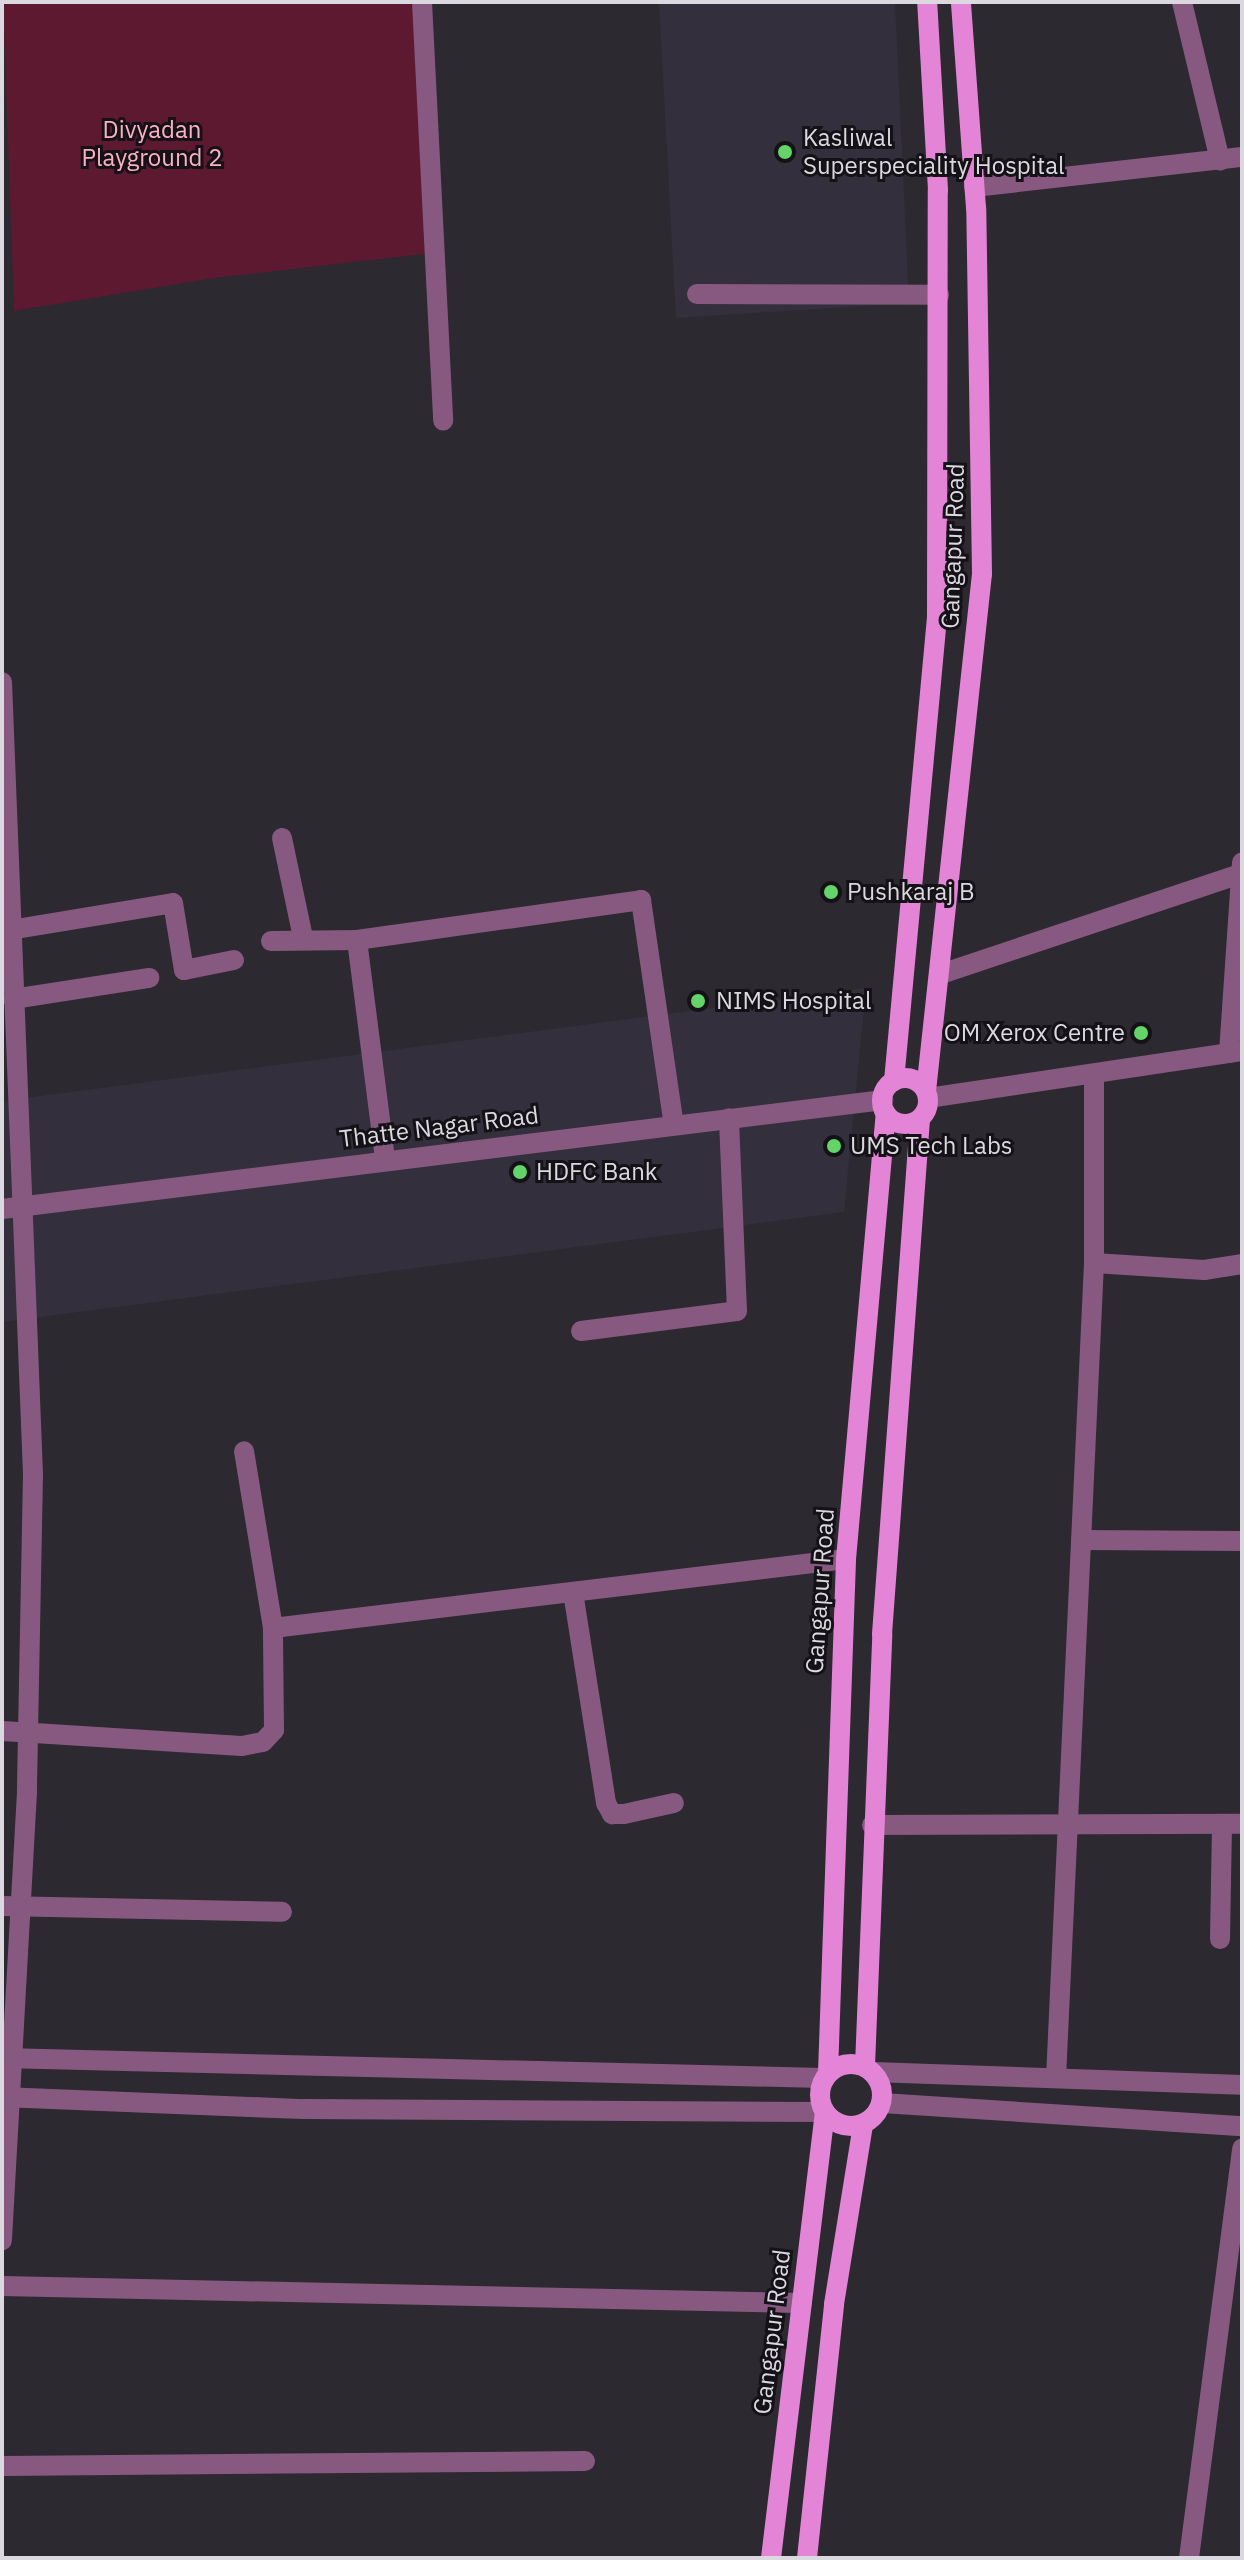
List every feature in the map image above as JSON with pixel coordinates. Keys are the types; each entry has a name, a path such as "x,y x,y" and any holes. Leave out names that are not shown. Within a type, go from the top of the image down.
{"main road":[{"name":"Gangapur Road","path":"894,1081 937,618 939,295 927,2"},
{"name":"Gangapur Road","path":"927,1094 982,574 974,187 961,2"},
{"path":"807,2558 834,2304 863,2124 882,2103 869,2069 872,1825 920,1119 927,1094 908,1078 894,1081 884,1107 906,1125 920,1119"},
{"name":"Gangapur Road","path":"826,2076 846,1559 884,1107"},
{"path":"863,2124 842,2125 825,2112 826,2076 845,2064 869,2069"},
{"name":"Gangapur Road","path":"771,2558 825,2112"}],"street":[{"path":"422,2 443,420"},
{"path":"1182,2 1220,160"},
{"path":"974,187 1242,157"},
{"path":"697,294 939,295"},
{"path":"2,682 13,999 10,1208 33,1474 29,1732 12,1906 2,2240"},
{"path":"282,838 303,938"},
{"path":"927,1094 1094,1075 1236,1052 1242,862"},
{"path":"941,974 1242,874"},
{"path":"271,941 303,938 357,940 641,900 674,1125"},
{"path":"10,930 173,903 184,970 234,960"},
{"path":"357,940 385,1160"},
{"path":"13,999 149,978"},
{"path":"1056,2078 1094,1263 1094,1075"},
{"name":"Thatte Nagar Road","path":"10,1208 729,1118 884,1107"},
{"path":"581,1331 737,1311 729,1118"},
{"path":"1094,1263 1204,1270 1242,1264"},
{"path":"2,1731 242,1746 263,1742 274,1730 273,1628 244,1451"},
{"path":"1081,1540 1242,1541"},
{"path":"273,1628 846,1559"},
{"path":"573,1592 606,1803 612,1814 674,1803"},
{"path":"872,1825 1232,1824 1220,1939"},
{"path":"12,1906 282,1912"},
{"path":"8,2058 826,2076"},
{"path":"869,2069 1242,2085"},
{"path":"6,2098 304,2109 825,2112"},
{"path":"882,2103 1242,2126"},
{"path":"1189,2558 1242,2148"},
{"path":"2,2286 802,2303"},
{"path":"2,2466 585,2461"}],"shaded area":[{"name":"Kasliwal Superspeciality Hospital","path":"659,2 895,2 909,303 676,318"},
{"path":"866,988 844,1212 2,1322 2,1101"}],"green space":[{"name":"Divyadan Playground 2","path":"3,2 413,2 432,253 214,278 14,311"}],"place":[{"name":"Kasliwal Superspeciality Hospital","path":"785,152"},
{"name":"Pushkaraj B","path":"831,892"},
{"name":"NIMS Hospital","path":"698,1001"},
{"name":"OM Xerox Centre","path":"1141,1033"},
{"name":"UMS Tech Labs","path":"834,1146"},
{"name":"HDFC Bank","path":"520,1172"}]}
